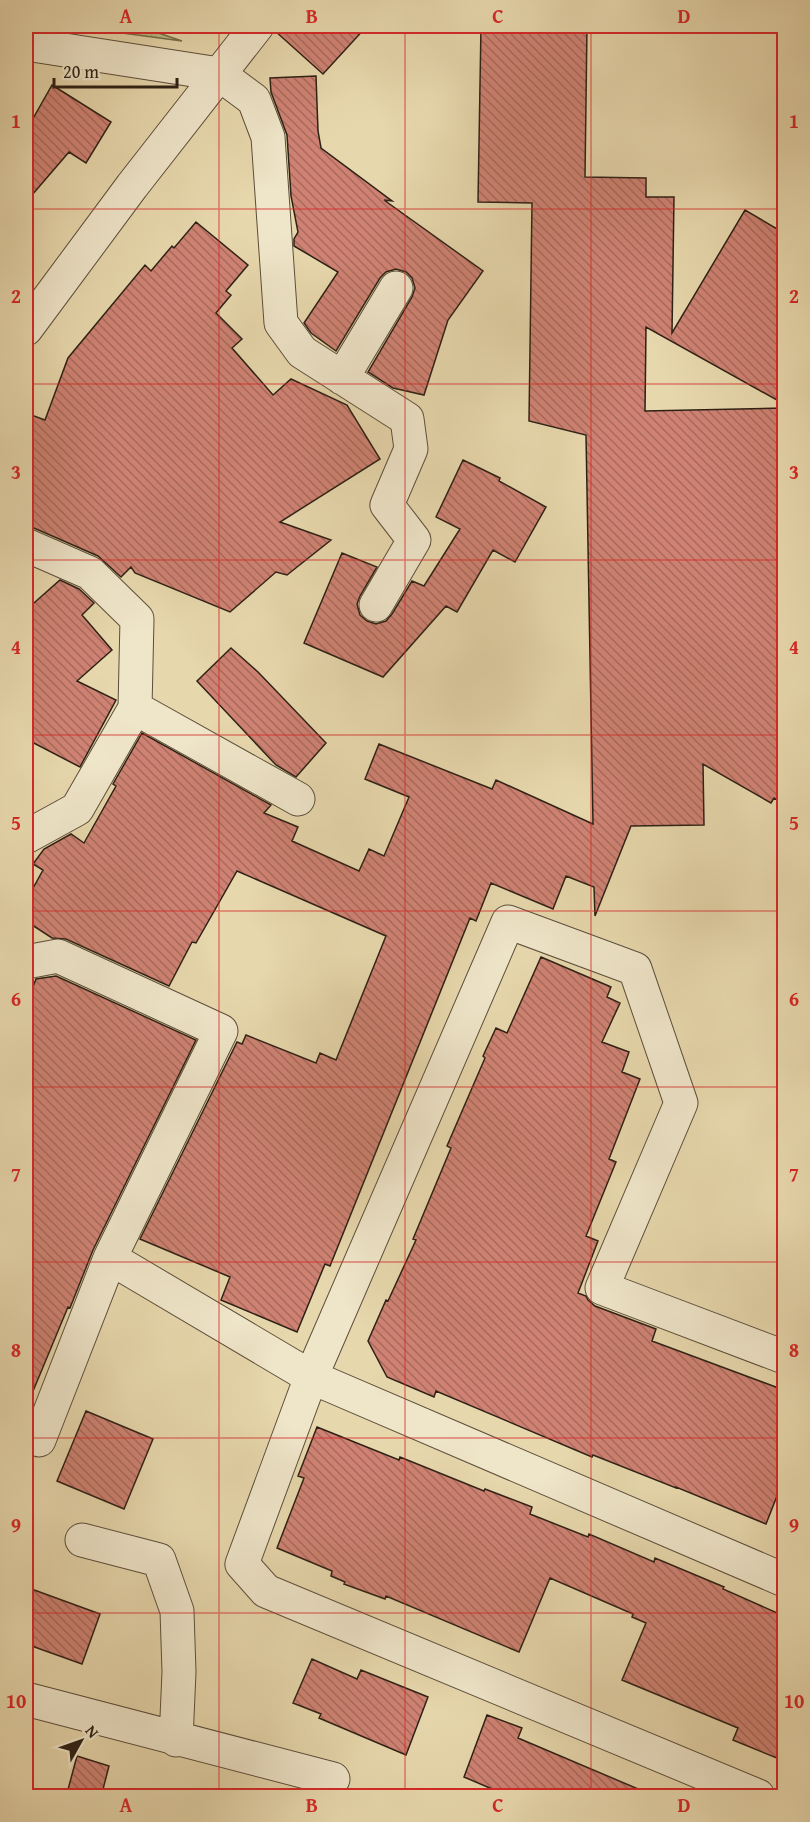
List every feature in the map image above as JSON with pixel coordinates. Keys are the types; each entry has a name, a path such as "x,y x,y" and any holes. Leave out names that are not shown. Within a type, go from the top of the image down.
{"street":[{"path":"26,328 132,186 257,26"},
{"path":"26,45 219,74 254,100 268,137 281,322 302,352 407,419 411,449 387,505 414,540 376,605"},
{"path":"342,378 396,288"},
{"path":"26,545 90,573 137,619 135,708 77,809 26,837"},
{"path":"135,708 298,799"},
{"path":"758,1797 714,1788 266,1591 242,1563 311,1377 508,922 635,969 681,1103 602,1288 784,1358"},
{"path":"26,962 58,956 221,1031 110,1258 39,1440 26,1434"},
{"path":"110,1258 311,1377 784,1580"},
{"path":"82,1540 159,1560 177,1611 176,1740"},
{"path":"26,1699 176,1740 333,1779"}],"green space":[{"path":"70,26 138,26 182,41"}],"building":[{"path":"275,26 367,26 323,74 275,31"},
{"path":"481,26 587,26 585,177 646,178 646,197 674,197 672,333 745,210 784,233 784,404 646,327 645,411 784,408 784,804 774,798 771,803 703,764 704,825 631,826 595,916 594,887 566,876 553,909 491,883 476,921 470,918 330,1266 325,1264 297,1332 221,1300 230,1277 140,1239 237,1042 242,1044 246,1035 316,1063 320,1053 336,1060 386,936 237,871 196,943 192,942 169,986 66,939 52,938 26,921 26,901 43,870 33,864 44,849 71,834 84,843 116,786 113,784 142,733 271,805 264,813 298,827 292,841 359,871 369,849 384,856 409,797 365,779 379,744 492,789 496,780 593,824 586,435 529,421 532,203 478,202"},
{"path":"316,76 318,131 321,148 392,201 384,200 483,271 448,320 424,395 393,388 368,372 412,297 415,288 412,278 406,272 396,269 386,272 380,278 336,351 311,333 304,323 338,272 294,246 294,239 298,232 291,196 287,135 271,92 270,78"},
{"path":"52,85 111,122 86,163 69,152 26,202 26,131"},
{"path":"196,222 248,265 226,291 231,295 216,313 242,339 232,348 273,395 291,379 347,405 380,459 280,522 331,540 287,575 276,572 230,612 135,573 131,567 121,577 98,556 34,528 26,527 26,413 45,420 68,358 145,265 151,271"},
{"path":"463,460 500,478 499,481 546,507 515,562 493,550 457,612 446,606 383,677 304,643 342,553 377,567 357,604 360,615 367,621 376,624 386,621 412,581 424,586 460,529 436,517"},
{"path":"60,580 79,589 94,603 82,615 112,650 77,681 116,700 80,767 26,739 26,610"},
{"path":"231,648 258,672 326,743 296,777 276,765 197,681"},
{"path":"541,957 611,987 607,997 620,1003 602,1042 629,1052 622,1072 640,1079 609,1159 616,1162 586,1236 598,1241 578,1293 586,1296 595,1306 656,1329 652,1341 784,1390 784,1478 766,1524 593,1455 592,1457 436,1391 434,1397 387,1377 368,1341 416,1240 413,1239 451,1148 447,1146 485,1058 483,1056 496,1028 507,1033"},
{"path":"56,976 196,1040 93,1250 26,1408 26,1005 36,979"},
{"path":"86,1411 153,1439 124,1509 57,1481"},
{"path":"317,1427 399,1460 400,1457 484,1491 485,1489 532,1507 530,1514 588,1537 589,1534 654,1562 655,1558 724,1587 723,1589 784,1616 784,1761 733,1740 738,1728 622,1680 646,1623 632,1617 633,1614 550,1578 519,1652 386,1596 385,1599 344,1584 345,1582 331,1576 332,1571 277,1548 304,1478 298,1476"},
{"path":"26,1587 100,1614 82,1664 26,1644"},
{"path":"312,1659 357,1679 361,1670 428,1697 406,1755 319,1718 321,1714 293,1703"},
{"path":"487,1715 522,1728 518,1738 657,1797 511,1797 464,1777"},
{"path":"77,1756 109,1766 101,1797 66,1797"}]}
